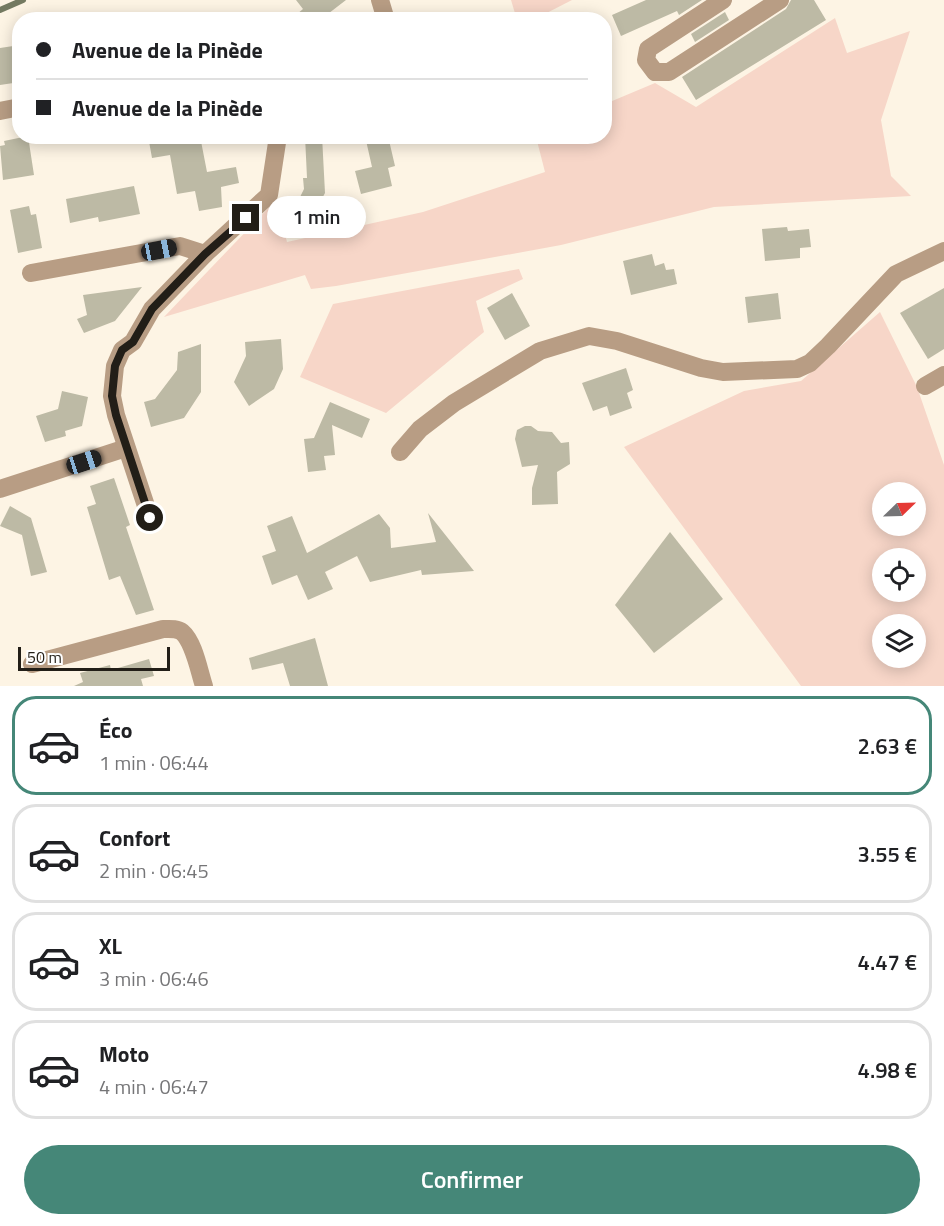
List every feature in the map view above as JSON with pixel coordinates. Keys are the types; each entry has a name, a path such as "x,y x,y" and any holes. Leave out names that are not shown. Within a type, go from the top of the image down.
{"street":[{"path":"723,0 648,49 646,60 655,72 669,72 780,0"},
{"path":"150,518 126,448 112,396 115,366 122,350 133,342 152,309 205,254 269,195 277,144"},
{"path":"31,273 180,246 205,254"},
{"path":"400,453 420,429 464,397 540,351 589,336 617,341 700,368 723,372 797,369 810,363 896,274 944,250"},
{"path":"925,386 944,375"},
{"path":"0,489 126,448"},
{"path":"32,664 163,628 174,629 182,632 189,642 204,686"}],"shaded area":[{"path":"511,0 572,0 549,12 515,12"},
{"path":"835,18 847,53 910,31 881,120 891,176 911,196 714,207 561,245 336,286 311,289 305,275 164,317 276,200 287,242 423,212 545,172 538,144 612,144 612,101 655,83 696,107"},
{"path":"519,269 523,279 476,301 484,332 386,413 300,377 333,304"},
{"path":"880,312 917,387 944,465 944,686 801,686 624,447 744,391 801,381"}],"building":[{"path":"296,0 346,0 330,12 299,12 303,9"},
{"path":"646,0 702,0 679,15 677,11 621,36 612,15"},
{"path":"791,0 814,0 826,20 696,100 682,77 786,9"},
{"path":"725,12 729,20 695,42 691,34"},
{"path":"12,46 12,83 0,85 0,48"},
{"path":"12,139 12,144 29,144 34,175 3,180 0,146 5,145 4,141"},
{"path":"149,144 202,144 207,172 236,167 239,183 221,187 222,207 199,211 195,191 177,194 170,155 152,158"},
{"path":"305,144 322,144 325,193 317,208 299,199 304,189 303,178 307,178"},
{"path":"367,144 390,144 395,166 388,168 392,186 361,194 355,171 372,167"},
{"path":"134,186 140,214 99,222 98,217 70,223 66,199"},
{"path":"29,206 31,215 36,214 42,248 18,253 10,210"},
{"path":"787,227 788,231 809,229 811,247 800,248 800,258 765,261 762,229"},
{"path":"652,254 655,266 664,263 666,270 674,269 677,284 631,295 623,261"},
{"path":"142,287 115,321 84,333 77,319 87,315 83,295"},
{"path":"944,288 944,349 928,359 900,313"},
{"path":"512,293 530,326 505,340 487,308"},
{"path":"778,293 781,319 748,323 745,297"},
{"path":"281,339 283,369 274,389 249,406 234,382 246,356 245,342"},
{"path":"201,344 201,392 184,418 151,427 144,402 155,399 177,370 178,352"},
{"path":"626,368 633,390 627,393 632,408 610,416 607,406 593,411 582,383"},
{"path":"62,391 88,397 82,426 65,431 66,436 45,442 36,416 58,409"},
{"path":"330,402 370,419 362,438 332,425 335,455 324,456 326,470 308,472 304,439 314,438"},
{"path":"531,426 538,431 552,432 561,443 569,442 570,464 557,472 558,504 532,505 532,488 538,465 522,467 515,439 517,430"},
{"path":"114,478 130,525 126,527 154,610 136,615 120,576 109,580 87,507 96,504 90,486"},
{"path":"10,506 31,518 47,572 31,576 22,535 0,526"},
{"path":"428,513 474,571 422,575 421,570 370,582 357,556 325,572 333,589 308,600 297,575 272,585 262,556 276,551 267,526 292,516 307,553 379,514 390,528 391,548 436,542"},
{"path":"670,532 723,599 654,653 615,605"},
{"path":"315,638 328,686 290,686 283,663 252,670 249,658"},
{"path":"149,659 154,676 141,679 143,686 74,686 83,682 80,673 110,665 111,670"}],"waterway":[{"path":"0,10 23,0"}],"route":[{"path":"150,518 116,415 112,396 115,366 122,350 133,342 152,309 205,254 246,218"}]}
